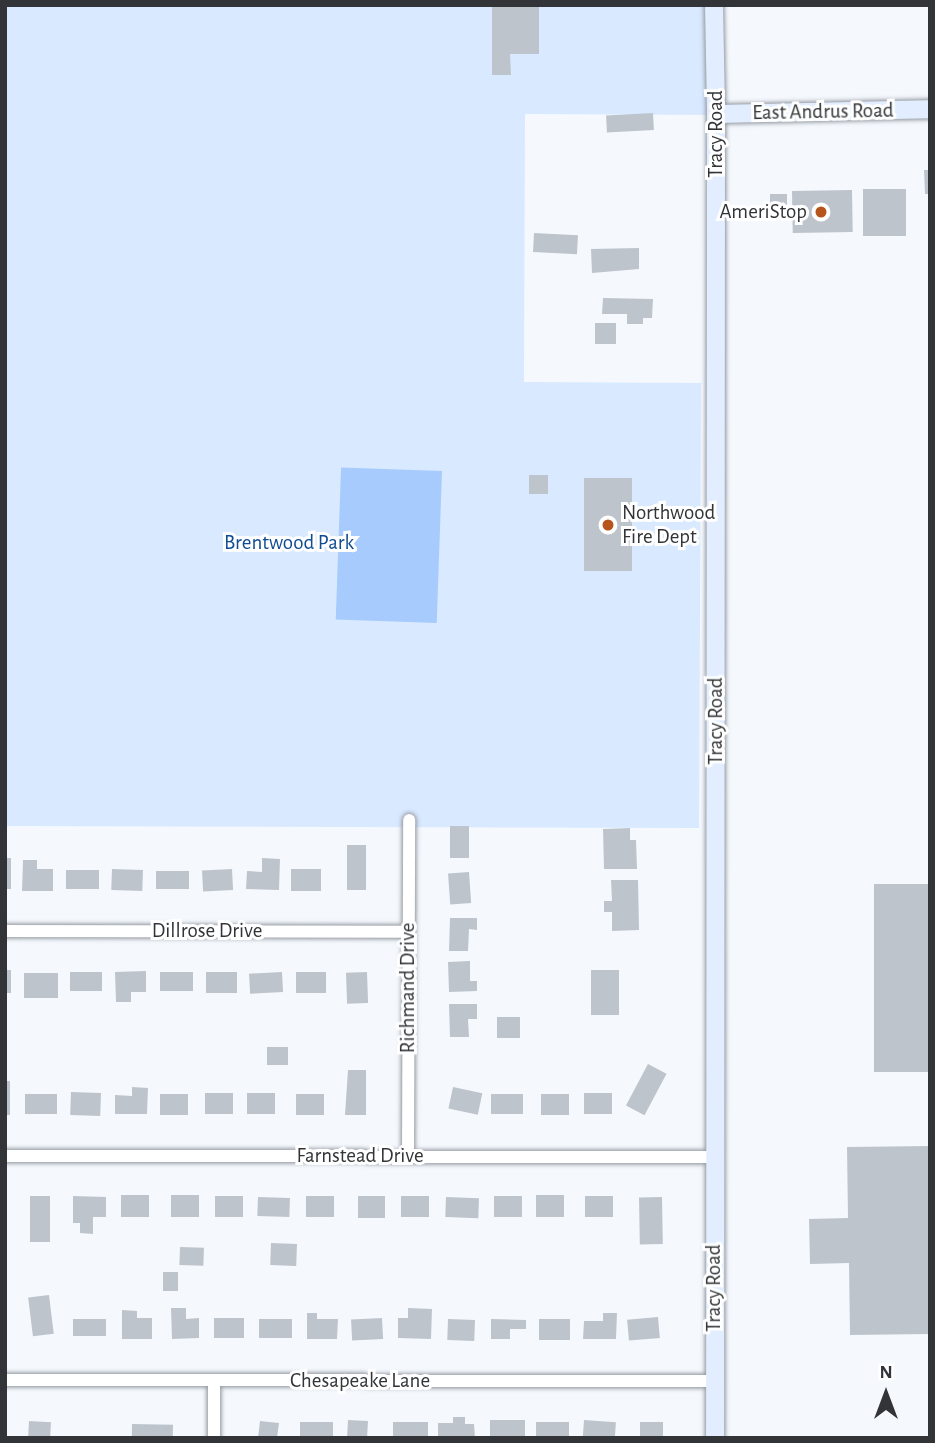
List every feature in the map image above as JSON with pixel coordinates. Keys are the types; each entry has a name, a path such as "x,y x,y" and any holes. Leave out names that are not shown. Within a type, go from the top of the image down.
{"street":[{"name":"Tracy Road","path":"714,5 715,1438"},
{"name":"East Andrus Road","path":"716,114 930,109"},
{"name":"Richmand Drive","path":"408,820 408,1156"},
{"name":"Dillrose Drive","path":"5,931 408,932"},
{"name":"Farnstead Drive","path":"5,1156 715,1157"},
{"name":"Chesapeake Lane","path":"5,1380 714,1381"},
{"path":"214,1380 214,1438"}],"green space":[{"name":"Brentwood Park","path":"5,5 710,5 710,115 525,114 524,382 701,383 699,828 5,826"}],"water":[{"path":"341,467 442,471 437,623 336,619"}],"building":[{"path":"539,6 539,54 510,54 511,75 492,75 492,7"},
{"path":"653,113 654,130 607,132 606,115"},
{"path":"924,170 930,170 930,194 925,194"},
{"path":"863,189 906,189 906,236 863,236"},
{"path":"852,190 853,232 793,233 792,191"},
{"path":"770,194 787,194 787,212 770,212"},
{"path":"534,233 578,235 577,254 533,252"},
{"path":"639,248 639,269 592,273 591,249"},
{"path":"603,298 653,299 652,318 643,318 643,324 627,324 627,314 602,314"},
{"path":"595,323 616,323 616,344 595,344"},
{"path":"529,475 548,475 548,494 529,494"},
{"name":"Northwood Fire Dept","path":"584,478 632,478 632,571 584,571"},
{"path":"450,826 469,826 469,858 450,858"},
{"path":"630,828 630,840 636,840 637,869 604,869 603,829"},
{"path":"347,845 366,845 366,890 347,890"},
{"path":"5,858 11,858 11,889 5,889"},
{"path":"262,858 280,859 279,890 246,889 247,871 262,872"},
{"path":"23,860 37,860 37,869 53,869 53,891 22,891"},
{"path":"112,869 143,870 142,891 111,890"},
{"path":"232,869 233,890 203,892 202,871"},
{"path":"291,869 321,869 321,891 291,891"},
{"path":"66,870 99,870 99,889 66,889"},
{"path":"156,871 189,871 189,889 156,889"},
{"path":"469,872 471,903 450,904 448,873"},
{"path":"611,880 638,880 639,930 612,931 612,912 604,912 604,901 612,901"},
{"path":"874,884 930,884 930,1072 874,1072"},
{"path":"450,918 477,918 477,930 469,929 468,951 449,951"},
{"path":"470,961 470,981 477,981 477,991 449,992 448,962"},
{"path":"5,970 11,970 11,993 5,993"},
{"path":"591,970 619,970 619,1015 591,1015"},
{"path":"146,971 146,992 131,992 131,1002 116,1002 115,972"},
{"path":"70,972 102,972 102,991 70,991"},
{"path":"160,972 193,972 193,991 160,991"},
{"path":"206,972 237,972 237,993 206,993"},
{"path":"282,972 283,992 250,994 249,974"},
{"path":"296,972 326,972 326,993 296,993"},
{"path":"367,972 368,1003 347,1004 346,973"},
{"path":"24,973 58,973 58,998 24,998"},
{"path":"449,1004 477,1004 477,1019 468,1019 469,1037 450,1037"},
{"path":"497,1017 520,1017 520,1038 497,1038"},
{"path":"267,1047 288,1047 288,1065 267,1065"},
{"path":"648,1064 667,1074 644,1115 626,1105"},
{"path":"348,1070 366,1070 366,1115 345,1115"},
{"path":"5,1081 10,1081 10,1115 5,1115"},
{"path":"132,1087 148,1088 147,1114 115,1114 115,1095 132,1096"},
{"path":"453,1087 482,1093 478,1115 448,1109"},
{"path":"71,1092 101,1093 100,1116 70,1115"},
{"path":"205,1093 233,1093 233,1114 205,1114"},
{"path":"247,1093 275,1093 275,1114 247,1114"},
{"path":"584,1093 612,1093 612,1114 584,1114"},
{"path":"25,1094 57,1094 57,1114 25,1114"},
{"path":"160,1094 188,1094 188,1115 160,1115"},
{"path":"296,1094 324,1094 324,1115 296,1115"},
{"path":"491,1094 523,1094 523,1114 491,1114"},
{"path":"541,1094 569,1094 569,1115 541,1115"},
{"path":"930,1146 930,1334 850,1335 849,1263 810,1264 809,1219 848,1218 847,1147"},
{"path":"121,1195 149,1195 149,1217 121,1217"},
{"path":"171,1195 199,1195 199,1217 171,1217"},
{"path":"536,1195 564,1195 564,1217 536,1217"},
{"path":"30,1196 50,1196 50,1242 30,1242"},
{"path":"73,1196 106,1197 106,1217 93,1217 93,1234 80,1233 80,1223 73,1223"},
{"path":"215,1196 243,1196 243,1217 215,1217"},
{"path":"306,1196 334,1196 334,1217 306,1217"},
{"path":"358,1196 385,1196 385,1218 358,1218"},
{"path":"401,1196 429,1196 429,1217 401,1217"},
{"path":"494,1196 522,1196 522,1217 494,1217"},
{"path":"585,1196 613,1196 613,1217 585,1217"},
{"path":"258,1197 290,1198 289,1217 257,1216"},
{"path":"446,1197 479,1198 478,1218 445,1217"},
{"path":"639,1197 662,1197 663,1244 640,1244"},
{"path":"271,1243 297,1244 296,1266 270,1265"},
{"path":"180,1247 204,1248 203,1266 179,1265"},
{"path":"163,1272 178,1272 178,1291 163,1291"},
{"path":"49,1295 54,1334 33,1336 28,1298"},
{"path":"171,1308 186,1308 186,1319 199,1318 199,1338 172,1339"},
{"path":"408,1308 432,1309 431,1339 398,1338 398,1318 408,1318"},
{"path":"122,1310 137,1311 137,1318 152,1318 152,1339 122,1339"},
{"path":"307,1313 317,1313 317,1319 338,1319 337,1339 307,1339"},
{"path":"603,1313 617,1313 616,1339 583,1339 584,1321 603,1321"},
{"path":"658,1317 660,1338 629,1341 627,1320"},
{"path":"214,1318 244,1318 244,1338 214,1338"},
{"path":"382,1318 383,1339 352,1341 351,1320"},
{"path":"73,1319 106,1319 106,1336 73,1336"},
{"path":"259,1319 292,1319 292,1338 259,1338"},
{"path":"448,1319 475,1320 474,1341 447,1340"},
{"path":"491,1319 526,1320 526,1329 510,1329 510,1339 491,1339"},
{"path":"539,1319 570,1319 570,1340 539,1340"},
{"path":"453,1417 465,1417 465,1424 474,1424 475,1438 438,1438 438,1423 453,1423"},
{"path":"348,1420 368,1421 367,1438 347,1438"},
{"path":"490,1420 525,1420 525,1438 490,1438"},
{"path":"584,1420 616,1422 615,1438 583,1438"},
{"path":"29,1421 51,1422 50,1438 28,1438"},
{"path":"260,1421 279,1423 277,1438 258,1438"},
{"path":"300,1422 333,1422 333,1438 300,1438"},
{"path":"393,1422 428,1422 428,1438 393,1438"},
{"path":"536,1422 569,1422 569,1438 536,1438"},
{"path":"640,1422 663,1422 663,1438 640,1438"},
{"path":"132,1424 173,1425 173,1438 132,1438"}],"place":[{"name":"AmeriStop","path":"821,212"},
{"name":"Northwood Fire Dept","path":"608,525"}]}
